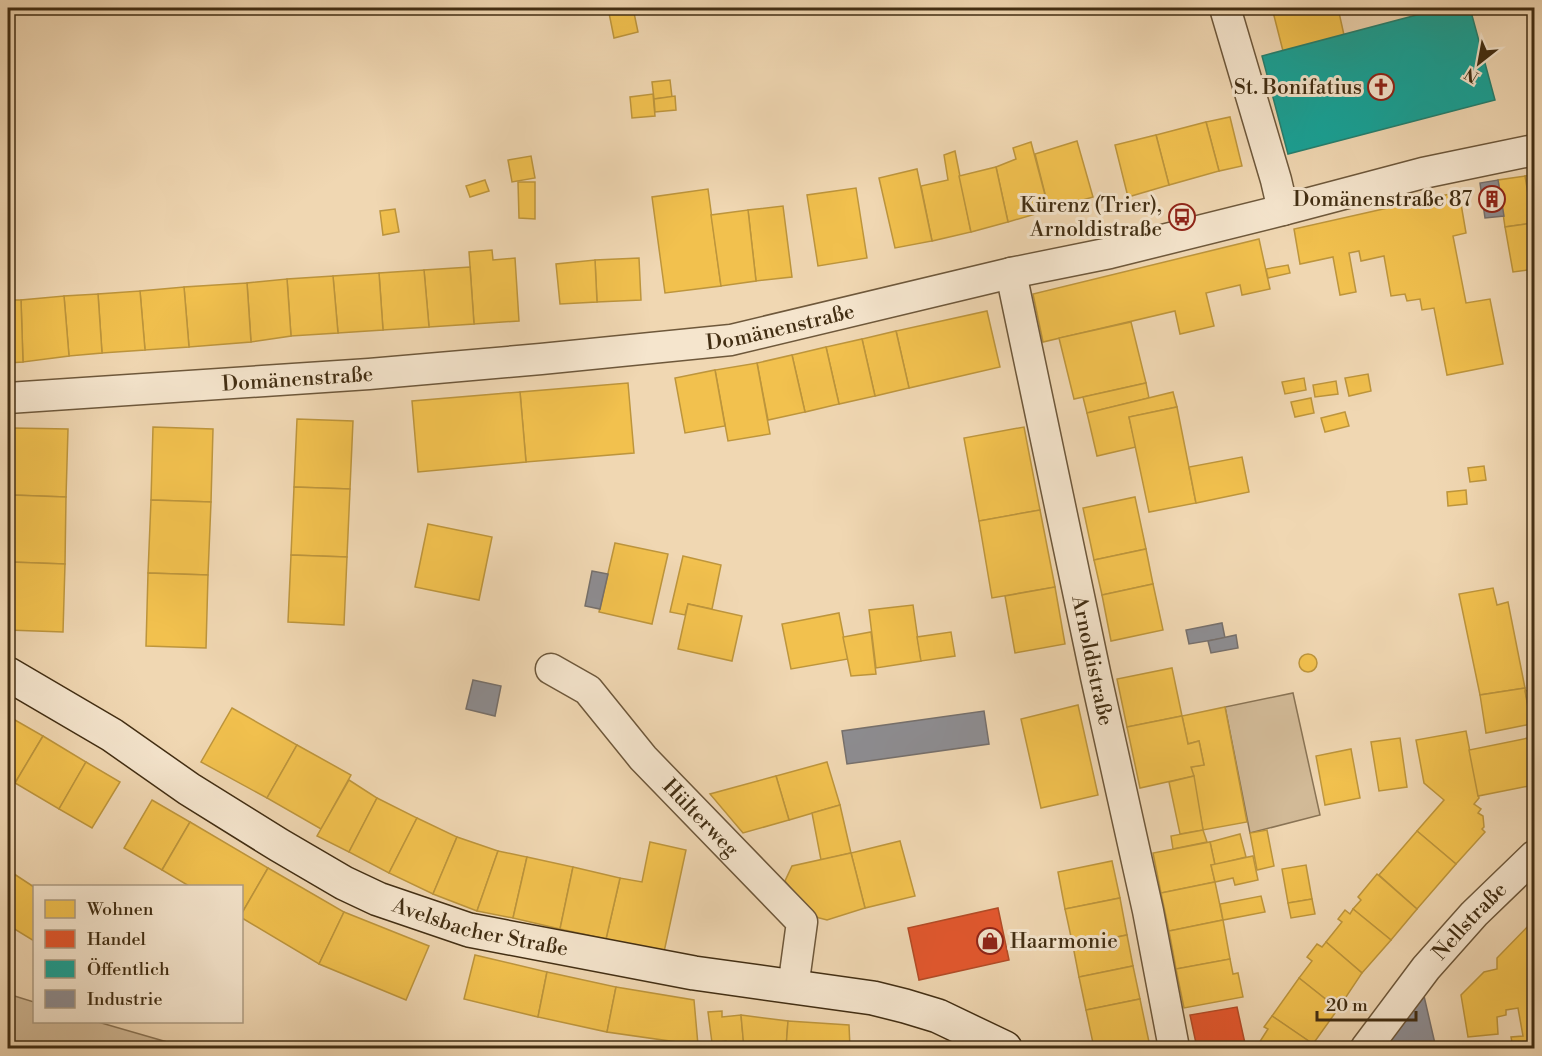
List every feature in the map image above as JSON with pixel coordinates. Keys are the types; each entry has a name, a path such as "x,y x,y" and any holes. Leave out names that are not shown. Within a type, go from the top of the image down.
{"main road":[{"name":"Avelsbacher Straße","path":"8,674 112,735 189,789 279,845 344,883 378,899 469,930 694,973 873,999 905,1006 938,1016 1005,1048"}],"street":[{"path":"1225,8 1276,180 1282,210"},
{"name":"Domänenstraße","path":"8,398 380,373 731,340 1011,273 1110,253 1423,173 1534,150"},
{"name":"Arnoldistraße","path":"1011,273 1148,911 1174,1048"},
{"name":"Hülterweg","path":"551,669 588,690 643,758 802,922 793,988"},
{"name":"Nellstraße","path":"1366,1048 1426,968 1474,914 1534,856"}],"shaded area":[{"path":"282,8 482,8 405,14"},
{"path":"1293,693 1320,815 1250,833 1225,707"},
{"path":"8,994 33,1002 33,1023 101,1023 188,1048 8,1048"}],"building: Wohnen":[{"path":"608,8 633,8 638,32 614,38"},
{"path":"1272,8 1338,8 1344,35 1283,51"},
{"path":"670,80 672,97 654,99 652,82"},
{"path":"653,94 655,116 632,118 630,97"},
{"path":"675,96 676,110 655,112 654,99"},
{"path":"1230,117 1242,166 1219,171 1206,122"},
{"path":"1206,122 1219,171 1169,185 1156,135"},
{"path":"1156,135 1169,185 1128,197 1115,145"},
{"path":"1077,141 1093,197 1049,210 1035,154"},
{"path":"1031,142 1049,210 1008,222 996,167 1016,159 1013,148"},
{"path":"955,151 971,232 932,241 921,186 948,180 944,155"},
{"path":"531,156 535,178 512,182 508,160"},
{"path":"996,167 1008,222 971,232 959,176"},
{"path":"917,169 932,241 895,248 879,178"},
{"path":"1534,175 1534,223 1533,223 1525,176"},
{"path":"1525,176 1533,223 1505,227 1498,180"},
{"path":"485,180 489,191 470,197 466,186"},
{"path":"518,182 535,182 535,219 519,218"},
{"path":"856,188 867,258 818,266 807,195"},
{"path":"708,189 721,286 665,293 652,197"},
{"path":"1459,192 1466,233 1453,236 1466,303 1490,299 1503,364 1447,375 1434,308 1422,310 1420,299 1407,301 1405,294 1391,296 1384,256 1361,261 1359,251 1349,253 1356,292 1340,295 1333,257 1300,264 1294,229"},
{"path":"783,206 792,277 756,281 748,210"},
{"path":"395,209 399,232 383,235 380,211"},
{"path":"748,210 756,281 721,286 711,215"},
{"path":"1533,223 1534,269 1513,272 1505,227"},
{"path":"1259,239 1270,289 1242,295 1240,285 1206,293 1214,326 1180,334 1175,311 1043,342 1033,294"},
{"path":"492,250 493,260 515,258 519,321 474,324 469,252"},
{"path":"639,258 641,300 597,302 595,260"},
{"path":"595,260 597,302 560,304 556,264"},
{"path":"1288,265 1290,273 1268,278 1266,269"},
{"path":"470,267 474,324 429,327 424,270"},
{"path":"424,270 429,327 383,330 379,273"},
{"path":"379,273 383,330 338,333 333,276"},
{"path":"333,276 338,333 291,336 287,279"},
{"path":"287,279 291,336 251,342 247,283"},
{"path":"247,283 251,342 189,347 184,287"},
{"path":"184,287 189,347 145,350 140,291"},
{"path":"140,291 145,350 102,353 98,294"},
{"path":"98,294 102,353 69,356 64,296"},
{"path":"64,296 69,356 23,362 21,300"},
{"path":"8,300 21,300 23,362 8,363"},
{"path":"987,311 1000,367 909,388 896,331"},
{"path":"1131,322 1146,383 1074,399 1059,338"},
{"path":"896,331 909,388 875,396 862,339"},
{"path":"862,339 875,396 839,404 826,347"},
{"path":"826,347 839,404 805,412 792,355"},
{"path":"792,355 805,412 768,420 757,363"},
{"path":"757,363 770,434 728,441 715,370"},
{"path":"715,370 725,426 685,433 675,378"},
{"path":"1368,374 1371,391 1349,396 1345,378"},
{"path":"1304,378 1306,390 1285,394 1282,382"},
{"path":"1336,381 1338,394 1315,397 1313,385"},
{"path":"628,383 634,453 526,462 520,392"},
{"path":"1146,383 1149,398 1087,413 1083,397"},
{"path":"520,392 526,462 418,472 412,401"},
{"path":"1173,392 1177,407 1129,417 1136,447 1097,456 1087,413"},
{"path":"1311,398 1314,413 1295,417 1291,402"},
{"path":"1177,407 1196,503 1149,512 1129,417"},
{"path":"1345,412 1349,426 1325,432 1321,418"},
{"path":"297,419 353,421 350,489 294,487"},
{"path":"153,427 213,429 211,502 151,500"},
{"path":"1024,427 1040,510 979,521 964,438"},
{"path":"13,428 68,429 66,497 12,495"},
{"path":"1242,457 1249,492 1196,503 1189,467"},
{"path":"1484,466 1486,480 1470,482 1468,468"},
{"path":"294,487 350,489 347,557 291,555"},
{"path":"1466,490 1467,504 1448,506 1447,492"},
{"path":"12,495 66,497 65,564 10,562"},
{"path":"1135,497 1146,549 1094,560 1083,508"},
{"path":"151,500 211,502 208,575 148,573"},
{"path":"1040,510 1055,587 992,598 979,521"},
{"path":"428,524 492,537 479,600 415,587"},
{"path":"615,543 668,554 652,624 599,612"},
{"path":"1146,549 1153,584 1102,595 1094,560"},
{"path":"291,555 347,557 344,625 288,622"},
{"path":"683,556 721,565 712,609 688,604 685,615 670,612"},
{"path":"10,562 65,564 63,632 8,630"},
{"path":"148,573 208,575 206,648 146,646"},
{"path":"1153,584 1163,630 1111,641 1102,595"},
{"path":"1055,587 1065,644 1015,653 1005,596"},
{"path":"1493,588 1497,605 1508,602 1525,688 1480,695 1459,594"},
{"path":"688,604 742,616 732,661 678,649"},
{"path":"913,605 921,661 876,668 869,610"},
{"path":"839,613 848,659 791,669 782,624"},
{"path":"871,632 876,674 851,676 843,637"},
{"path":"951,632 955,656 921,661 917,637"},
{"path":"1308,654 1314,657 1317,663 1314,669 1308,672 1302,669 1299,663 1302,657"},
{"path":"1172,668 1182,716 1127,727 1117,679"},
{"path":"1525,688 1531,724 1486,733 1480,695"},
{"path":"1534,689 1534,724 1531,724 1525,691"},
{"path":"1078,705 1098,795 1041,808 1021,719"},
{"path":"1225,707 1247,822 1203,830 1191,767 1204,765 1199,741 1188,744 1182,716"},
{"path":"232,708 297,745 267,798 201,762"},
{"path":"8,716 43,736 15,783 8,779"},
{"path":"1182,716 1188,744 1199,741 1204,765 1191,767 1194,776 1140,788 1127,727"},
{"path":"1466,731 1479,798 1474,804 1481,809 1478,813 1483,816 1484,827 1482,829 1485,832 1456,864 1417,831 1444,800 1424,783 1416,740"},
{"path":"43,736 86,762 59,809 15,783"},
{"path":"1533,737 1534,785 1478,796 1469,750"},
{"path":"1400,738 1407,787 1379,791 1371,742"},
{"path":"297,745 351,775 321,829 267,798"},
{"path":"1351,749 1360,798 1325,805 1316,756"},
{"path":"86,762 120,782 92,828 59,809"},
{"path":"827,762 840,805 789,820 776,776"},
{"path":"776,776 789,820 743,833 710,794"},
{"path":"1194,776 1203,830 1180,834 1169,782"},
{"path":"349,780 377,798 349,852 317,836"},
{"path":"377,798 417,818 389,873 349,852"},
{"path":"152,800 190,822 162,870 124,848"},
{"path":"840,805 851,853 821,860 812,813"},
{"path":"417,818 457,837 433,894 389,873"},
{"path":"190,822 268,868 243,911 243,885 187,885 162,870"},
{"path":"1203,830 1207,842 1173,849 1171,836"},
{"path":"1267,830 1274,866 1257,870 1250,833"},
{"path":"1417,831 1456,864 1417,909 1379,875"},
{"path":"1240,834 1246,857 1215,865 1210,842"},
{"path":"457,837 498,851 477,911 433,894"},
{"path":"900,841 915,896 865,908 851,853"},
{"path":"650,842 686,850 664,952 606,939 620,878 642,882"},
{"path":"1210,842 1215,865 1211,865 1215,882 1161,893 1153,853"},
{"path":"498,851 527,857 513,918 477,911"},
{"path":"851,853 865,908 827,920 812,916 785,881 792,866"},
{"path":"1253,856 1258,880 1235,885 1233,878 1215,882 1211,865"},
{"path":"527,857 573,867 560,929 513,918"},
{"path":"1112,861 1120,898 1065,909 1058,872"},
{"path":"1306,865 1312,899 1288,903 1282,869"},
{"path":"573,867 620,878 606,939 560,929"},
{"path":"268,868 344,912 319,964 243,919 243,911"},
{"path":"8,870 33,886 33,940 8,925"},
{"path":"1377,874 1417,909 1391,940 1353,909 1361,900 1358,897"},
{"path":"1215,882 1223,920 1169,931 1161,893"},
{"path":"1261,896 1265,912 1223,920 1220,904"},
{"path":"1120,898 1127,935 1073,946 1065,909"},
{"path":"1312,899 1315,914 1291,918 1288,903"},
{"path":"1353,909 1391,940 1362,973 1326,942 1342,922 1338,919 1345,910 1350,914"},
{"path":"344,912 429,946 406,1000 319,964"},
{"path":"1223,920 1230,959 1176,969 1169,931"},
{"path":"1534,920 1534,1048 1513,1048 1511,1037 1523,1036 1518,1008 1506,1010 1506,1015 1497,1017 1498,1034 1468,1037 1461,995 1484,972 1497,969 1497,958"},
{"path":"1127,935 1133,966 1079,977 1073,946"},
{"path":"1326,942 1362,973 1338,1009 1299,978 1312,961 1307,957 1317,944 1322,947"},
{"path":"475,955 547,972 538,1017 464,999"},
{"path":"1230,959 1233,974 1238,973 1243,997 1184,1008 1176,969"},
{"path":"1133,966 1140,999 1086,1010 1079,977"},
{"path":"547,972 616,987 607,1032 538,1017"},
{"path":"1299,978 1338,1009 1313,1044 1272,1016"},
{"path":"616,987 694,1000 698,1045 607,1032"},
{"path":"1140,999 1149,1042 1118,1048 1094,1048 1086,1010"},
{"path":"722,1011 722,1017 741,1015 744,1047 727,1048 726,1041 712,1043 708,1012"},
{"path":"741,1015 788,1021 786,1048 744,1048"},
{"path":"1272,1016 1313,1044 1310,1048 1267,1048 1259,1043 1268,1029 1264,1027"},
{"path":"788,1021 849,1025 850,1048 786,1048"}],"building: Handel":[{"path":"998,908 1009,960 919,980 908,928"},
{"path":"1237,1007 1246,1048 1197,1048 1190,1015"}],"building: Öffentlich":[{"name":"St. Bonifatius","path":"1443,8 1470,8 1495,100 1288,154 1262,56"}],"building: Industrie":[{"name":"Domänenstraße 87","path":"1498,180 1504,216 1485,218 1480,183"},
{"path":"592,571 608,574 600,609 585,606"},
{"path":"1222,623 1225,638 1189,644 1186,630"},
{"path":"1236,635 1238,648 1211,653 1208,641"},
{"path":"473,680 501,686 495,716 466,709"},
{"path":"984,711 989,744 847,764 842,731"},
{"path":"1424,996 1436,1048 1403,1048 1390,1041"}],"place":[{"name":"St. Bonifatius","path":"1381,87"},
{"name":"Domänenstraße 87","path":"1492,199"},
{"name":"Kürenz (Trier), Arnoldistraße","path":"1182,217"},
{"name":"Haarmonie","path":"990,941"}]}
